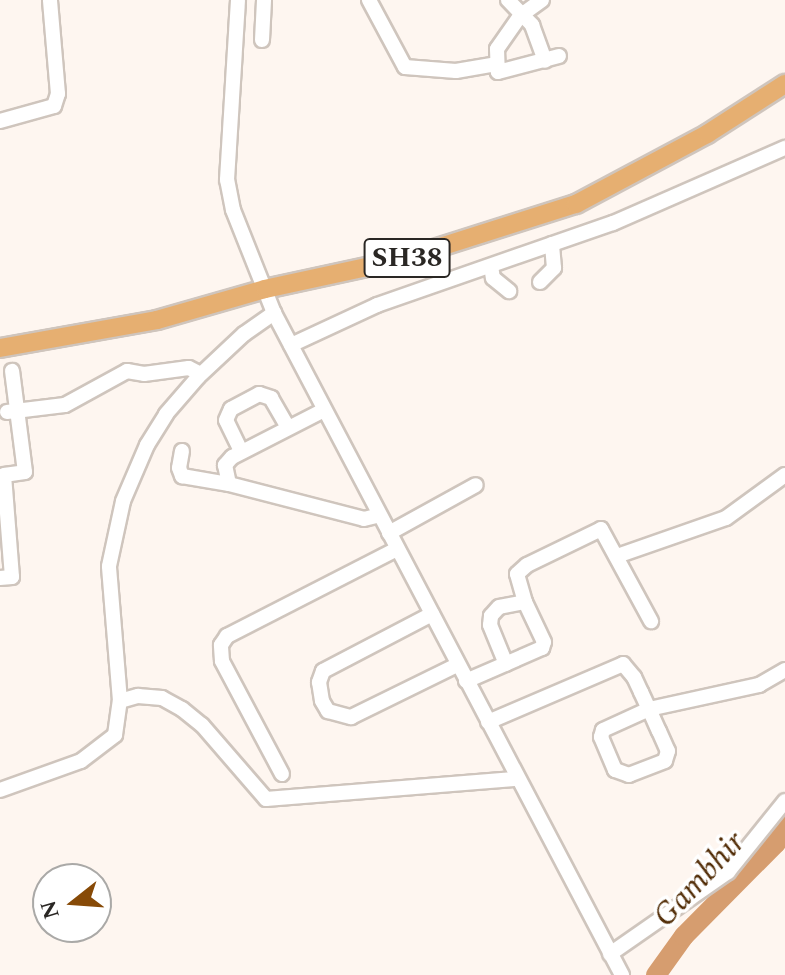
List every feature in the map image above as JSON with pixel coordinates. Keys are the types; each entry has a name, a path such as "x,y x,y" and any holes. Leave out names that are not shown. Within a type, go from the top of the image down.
{"main road":[{"name":"SH38","path":"0,348 157,320 265,289 399,260 576,204 707,134 785,84"}],"street":[{"path":"0,121 54,106 58,94 50,0"},
{"path":"238,0 227,180 233,210 274,313 622,975"},
{"path":"262,40 264,0"},
{"path":"369,0 405,67 456,71 497,64"},
{"path":"508,0 520,16 532,25 552,58 498,72 497,49 520,16 542,0"},
{"path":"291,345 377,305 655,207 785,148"},
{"path":"540,282 554,268 552,244"},
{"path":"491,266 493,278 509,291"},
{"path":"0,790 81,761 115,735 120,701 109,566 123,501 147,445 166,414 201,374 244,334 274,313"},
{"path":"12,411 65,405 127,371 144,374 189,368 201,374"},
{"path":"0,578 12,577 4,513 4,475 25,472 12,411 12,371"},
{"path":"241,451 226,420 231,409 259,394 271,398 288,428"},
{"path":"229,484 225,465 241,451 324,410"},
{"path":"182,451 179,468 182,476 229,484 364,519 380,515"},
{"path":"617,556 726,518 785,475"},
{"path":"389,533 476,485"},
{"path":"466,681 542,648 544,642 525,602 517,574 527,565 601,529 651,621"},
{"path":"282,774 222,661 221,645 227,636 397,549"},
{"path":"506,664 490,625 491,616 499,607 525,602"},
{"path":"432,614 323,671 319,682 322,701 328,711 351,717 457,665"},
{"path":"488,722 623,664 634,677 649,709 668,751 665,761 629,775 615,770 601,737 603,730 649,709 759,685 785,670"},
{"path":"120,701 138,696 162,698 182,709 202,725 266,799 517,779"},
{"path":"610,954 728,872 785,801"}],"waterway":[{"name":"Gambhir","path":"656,975 684,936 776,843 785,825"}]}
